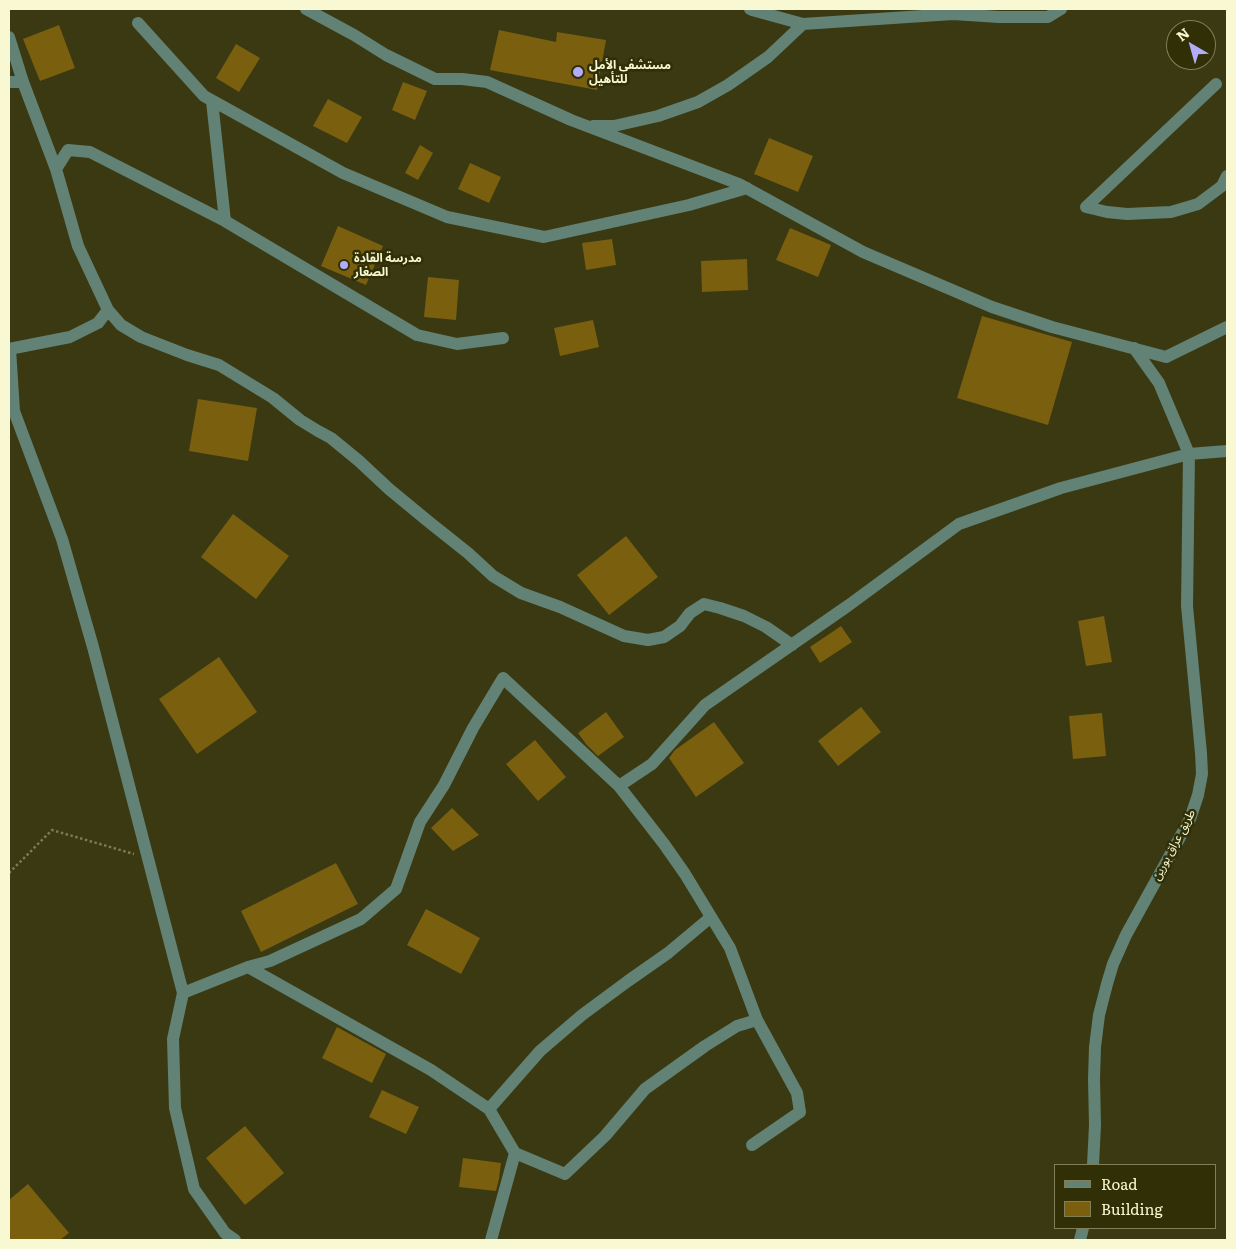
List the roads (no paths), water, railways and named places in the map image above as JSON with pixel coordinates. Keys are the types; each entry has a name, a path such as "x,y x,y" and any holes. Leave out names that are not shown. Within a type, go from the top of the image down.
{"street":[{"path":"306,9 386,55 435,80 462,79 487,82 585,126 739,184 863,252 992,307 1052,326 1166,357 1227,327"},
{"path":"750,9 803,24 953,14 999,17 1048,17 1061,9"},
{"path":"138,24 204,96 212,101 343,173 447,217 544,237 690,205 747,188"},
{"path":"585,126 614,126 658,116 698,102 728,85 768,57 803,24"},
{"path":"9,37 23,82 56,169 78,246 108,310 121,325 141,337 219,365 274,398 300,420 318,432 332,438 389,489 468,553 493,576 521,593 560,607 624,636 648,640 664,637 680,626 690,613 704,604 751,620 766,627 792,645"},
{"path":"9,82 23,82"},
{"path":"1216,84 1086,207 1127,214 1171,212 1198,204 1222,186 1227,176"},
{"path":"212,101 224,221"},
{"path":"56,169 68,150 90,152 224,221 417,335 457,344 503,338"},
{"path":"108,310 98,323 70,336 10,349 14,411 62,540 93,647 183,993 173,1039 175,1108 194,1189 224,1233 235,1240"},
{"path":"1134,348 1160,382 1189,454"},
{"path":"619,786 652,764 705,705 849,605 959,524 1061,488 1189,454 1227,451"},
{"name":"طريق عراق بورين","path":"1093,1164 1095,1047 1107,984 1115,959 1126,935 1190,819 1201,781 1201,753 1187,606 1189,454"},
{"path":"183,993 248,967 270,961 361,919 396,889 420,822 444,785 473,728 503,678 619,786 685,874 730,948 757,1020 798,1093 800,1112 752,1145"},
{"path":"489,1109 540,1051 589,1009 668,953 711,917"},
{"path":"248,967 431,1070 489,1109 515,1153 564,1174 605,1136 645,1089 704,1046 737,1026 757,1020"},
{"path":"491,1240 515,1153"}],"place":[{"name":"مستشفى الأمل للتأهيل","path":"578,72"},
{"name":"مدرسة القادة الصغار","path":"344,265"}]}
